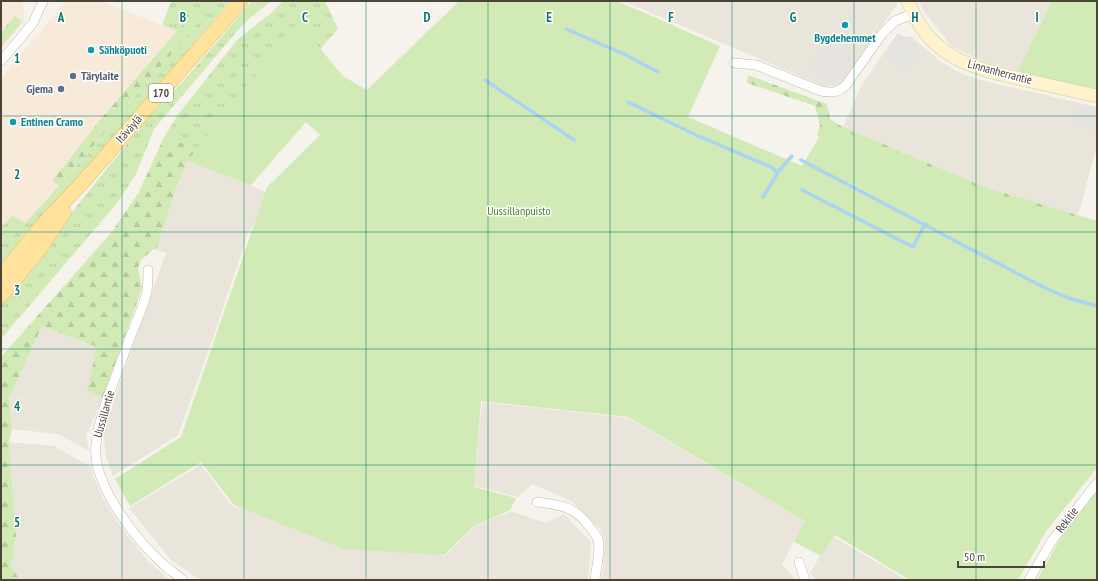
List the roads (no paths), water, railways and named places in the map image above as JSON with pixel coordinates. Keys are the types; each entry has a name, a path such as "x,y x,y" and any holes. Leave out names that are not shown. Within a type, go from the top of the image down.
{"main road":[{"name":"Itäväylä","path":"1,276 43,224 81,184 241,1"},
{"name":"Itäväylä","path":"1,296 42,246 81,184"}],"street":[{"path":"1,61 33,23 43,1"},
{"name":"Linnanherrantie","path":"908,1 912,14 922,28 942,50 961,61 996,73 1097,96"},
{"path":"734,63 756,65 821,91 831,93 838,92 846,85 882,34 895,21 912,14"},
{"name":"Uussillantie","path":"148,270 147,291 98,429 95,460 103,482 117,509 137,535 164,564 183,580"},
{"name":"Rekitie","path":"1028,580 1051,542 1097,483"},
{"path":"537,502 563,506 574,511 586,522 598,539 595,580"},
{"path":"800,562 805,580"}],"waterway":[{"path":"566,29 626,55 658,72"},
{"path":"485,80 574,140"},
{"path":"628,102 696,135 771,167 778,172"},
{"path":"763,197 778,172 792,156"},
{"path":"801,160 1043,287 1068,298 1097,306"},
{"path":"802,190 913,247 925,224"}],"place":[{"name":"Bygdehemmet","path":"845,25"},
{"name":"Sähköpuoti","path":"91,50"},
{"name":"Tärylaite","path":"73,76"},
{"name":"Gjema","path":"61,89"},
{"name":"Entinen Cramo","path":"13,122"}],"park label":[{"name":"Uussillanpuisto","path":"519,211"}]}
